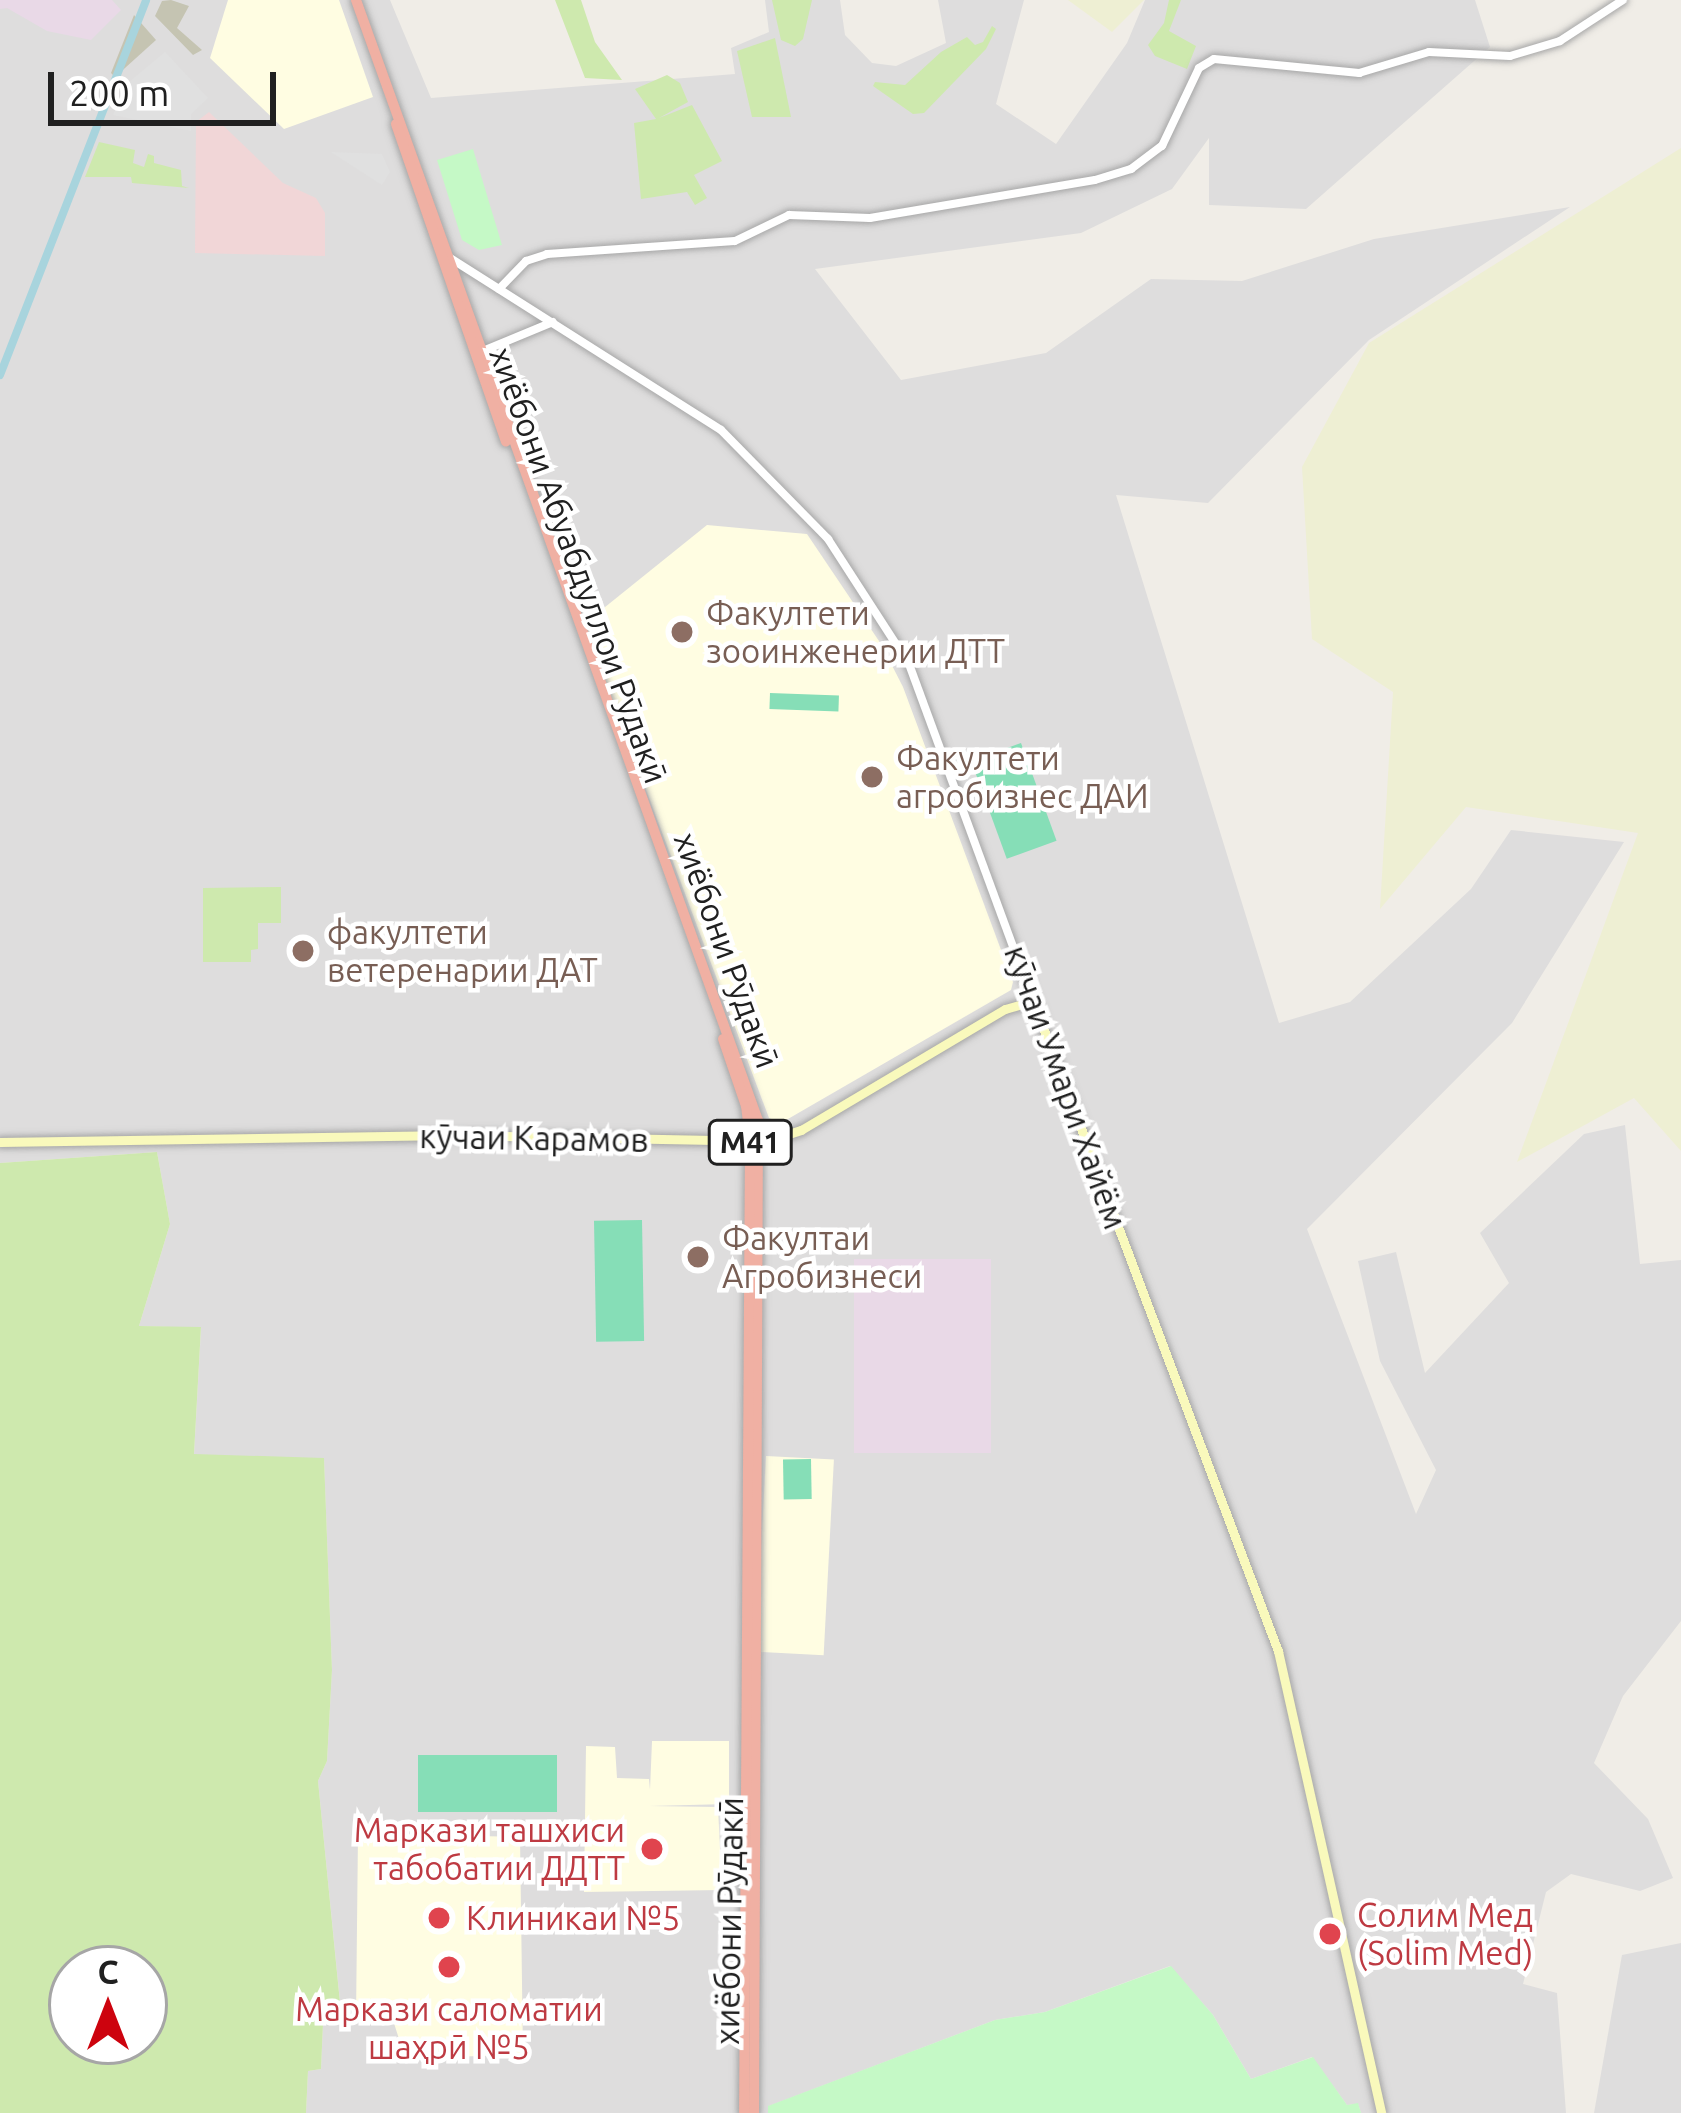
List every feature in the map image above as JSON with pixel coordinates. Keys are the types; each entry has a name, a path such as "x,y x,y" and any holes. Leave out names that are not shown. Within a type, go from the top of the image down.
{"highway":[{"path":"356,0 449,258 478,353"},
{"name":"хиёбони Абуабдуллои Рӯдакӣ","path":"393,109 436,251 478,353 733,1066 755,1141 743,2113"},
{"name":"хиёбони Рӯдакӣ","path":"754,2113 755,1141"}],"main road":[{"name":"кӯчаи Карамов","path":"0,1142 452,1135 755,1141 801,1130 1005,1009 1033,1001"},
{"name":"кӯчаи Умари Хайём","path":"1033,1001 1278,1651 1381,2113"}],"street":[{"path":"499,289 526,261 547,254 735,241 789,215 870,218 1113,175 1143,163 1162,146 1193,77 1214,59 1359,73 1429,52 1521,54 1560,40 1623,0"},
{"name":"кӯчаи Умари Хайём","path":"436,251 721,430 828,539 909,664 1033,1001"},
{"path":"478,353 554,321"}],"shaded area":[{"path":"0,0 390,0 431,98 735,74 731,48 769,32 765,0 840,0 845,35 872,63 896,66 946,43 938,0 1024,0 996,104 1056,144 1127,43 1145,0 1475,0 1490,47 1306,209 1209,205 1209,138 1172,189 1081,233 815,269 901,380 1046,353 1151,279 1242,281 1374,239 1570,207 1369,340 1208,503 1116,495 1279,1023 1350,1002 1471,889 1511,830 1624,842 1512,1023 1307,1229 1416,1514 1436,1470 1380,1361 1358,1261 1396,1252 1425,1373 1509,1283 1480,1233 1584,1134 1625,1125 1640,1264 1681,1260 1681,1621 1623,1696 1594,1763 1648,1819 1673,1878 1640,1891 1571,1874 1546,1892 1523,1984 1557,1993 1566,2113 1361,2113 1358,2104 1347,2105 1312,2057 1251,2079 1213,2015 1170,1966 1045,2012 995,2020 769,2106 768,2113 306,2113 308,2071 321,2069 323,2024 342,2022 318,1781 327,1761 332,1670 324,1459 194,1455 201,1328 139,1326 170,1224 157,1152 0,1163"},
{"path":"0,0 112,0 121,10 91,40 47,31 7,8 0,9"},
{"path":"228,0 339,0 373,97 284,129 210,58"},
{"path":"1068,0 1144,0 1112,32"},
{"path":"162,1 189,6 177,28 202,50 193,55 155,16"},
{"path":"134,15 156,40 115,77 111,73"},
{"path":"165,52 208,98 191,114 191,131 113,115 129,82"},
{"path":"209,112 283,183 316,198 325,213 325,256 195,253 196,122"},
{"path":"1681,148 1681,1151 1634,1098 1517,1162 1638,833 1466,807 1380,909 1393,692 1312,639 1302,467 1369,343"},
{"path":"331,152 382,154 390,172 382,185"},
{"path":"707,525 807,534 881,644 903,687 1013,982 1011,990 781,1123 769,1118 584,624"},
{"path":"854,1259 991,1259 991,1453 854,1453"},
{"path":"766,1456 834,1460 824,1655 756,1652"},
{"name":"Маркази ташхиси табобатии ДДТТ","path":"652,1741 729,1741 729,1804 649,1806 718,1807 722,1890 584,1892 586,1746 615,1747 617,1778 649,1779 650,1790"},
{"name":"Клиникаи №5","path":"358,1833 520,1837 523,2055 405,2058 393,2020 356,2018"},
{"path":"1681,1943 1681,2113 1594,2113 1622,1955"}],"green space":[{"path":"555,0 581,0 595,42 622,80 585,78"},
{"path":"772,0 812,0 803,39 795,46 781,40"},
{"path":"1169,0 1181,0 1169,31 1196,46 1187,69 1155,56 1148,45 1164,23"},
{"path":"992,26 996,29 986,49 924,113 913,114 873,86 875,82 905,85 941,52 967,37 975,45 983,42"},
{"path":"775,38 791,117 752,117 737,51"},
{"path":"667,75 680,83 688,102 659,118 692,105 722,161 694,175 707,198 695,205 687,192 641,199 634,123 656,119 635,89"},
{"path":"99,142 135,150 133,163 144,167 148,154 154,156 154,163 181,170 182,186 189,188 132,183 131,177 85,177"},
{"path":"473,149 502,245 479,250 462,240 437,160"},
{"path":"770,693 839,695 838,711 769,709"},
{"path":"1021,743 1057,841 1007,859 971,761"},
{"path":"281,887 281,923 258,923 258,949 251,950 251,962 203,962 203,888"},
{"path":"157,1152 170,1224 139,1326 201,1327 194,1454 324,1458 332,1670 327,1761 318,1781 342,2023 323,2024 321,2069 308,2071 306,2113 0,2113 0,1163"},
{"path":"642,1220 644,1341 596,1342 594,1221"},
{"path":"783,1459 811,1459 812,1499 784,1499"},
{"path":"418,1755 557,1755 557,1812 418,1812"},
{"path":"1171,1966 1213,2015 1251,2079 1313,2057 1347,2105 1358,2103 1361,2113 768,2113 768,2106 995,2020 1045,2012"}],"waterway":[{"path":"0,375 146,0"}],"place":[{"name":"Факултети зооинженерии ДТТ","path":"682,632"},
{"name":"Факултети агробизнес ДАИ","path":"872,777"},
{"name":"факултети ветеренарии ДАТ","path":"303,951"},
{"name":"Факултаи Агробизнеси","path":"698,1257"},
{"name":"Маркази ташхиси табобатии ДДТТ","path":"652,1849"},
{"name":"Клиникаи №5","path":"439,1918"},
{"name":"Солим Мед (Solim Med)","path":"1330,1934"},
{"name":"Маркази саломатии шаҳрӣ №5","path":"449,1967"}]}
